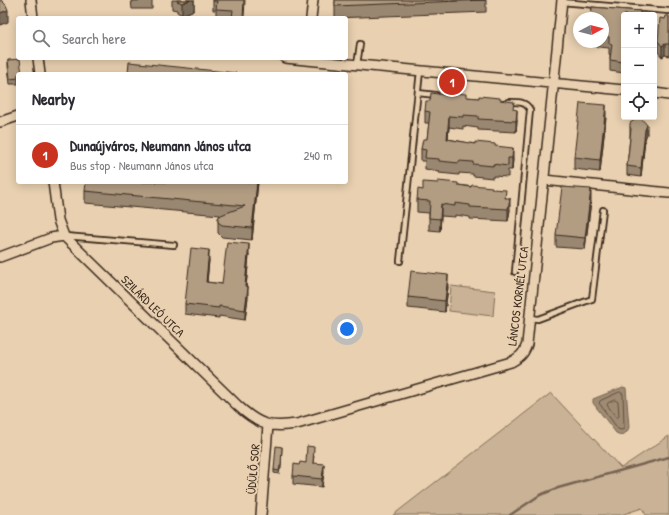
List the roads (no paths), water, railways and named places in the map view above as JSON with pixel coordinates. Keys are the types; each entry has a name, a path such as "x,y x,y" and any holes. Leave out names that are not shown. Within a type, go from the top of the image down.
{"street":[{"path":"31,0 33,16"},
{"path":"311,16 313,0"},
{"name":"LÁNCOS KORNÉL UTCA","path":"268,426 297,424 511,362 520,357 524,352 544,180 561,1"},
{"path":"38,60 40,72"},
{"path":"315,60 621,90"},
{"path":"657,93 669,95"},
{"path":"0,122 16,117"},
{"path":"544,180 669,193"},
{"name":"SZILÁRD LEÓ UTCA","path":"53,184 58,220 64,236 243,410 268,426"},
{"path":"0,256 51,238 64,236"},
{"name":"ÜDÜLŐ SOR","path":"261,515 268,426"}],"lane":[{"path":"561,1 669,11"},
{"path":"357,65 360,44"},
{"path":"400,261 420,71"},
{"path":"418,93 441,95"},
{"path":"501,101 524,103 530,110 515,272"},
{"path":"529,318 538,319 592,299 603,210"},
{"path":"64,236 174,244"}],"water":[{"path":"623,387 626,388 629,427 627,432 621,435 616,433 593,403 593,399"}],"waterway":[{"path":"510,515 540,495 558,488 669,457"}],"place":[{"name":"Dunaújváros, Neumann János utca","path":"452,82"}]}
